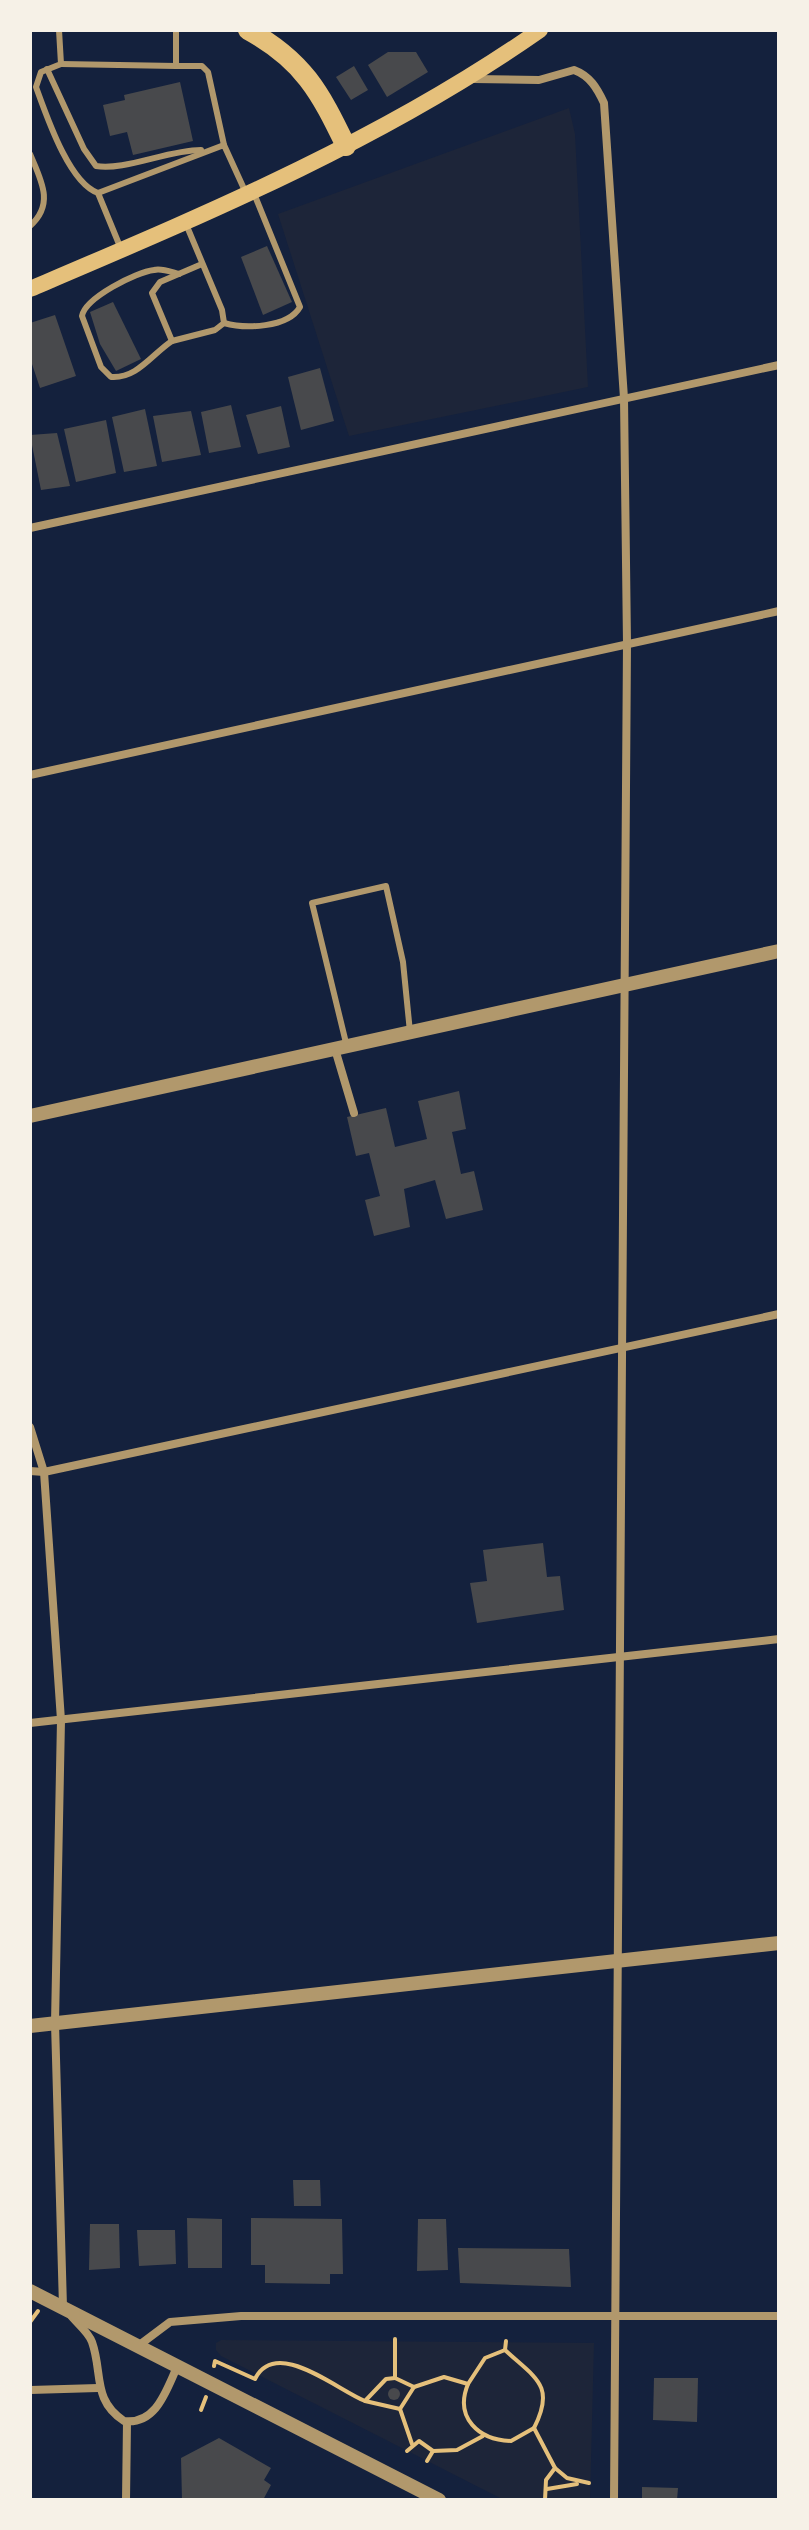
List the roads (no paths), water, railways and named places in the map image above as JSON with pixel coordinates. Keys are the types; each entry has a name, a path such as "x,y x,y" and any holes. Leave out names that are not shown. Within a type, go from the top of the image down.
{"highway":[{"path":"248,30 283,51 304,71 346,146"}],"main road":[{"path":"31,287 346,146 470,79 540,30"}],"street":[{"path":"470,79 539,80 574,70 588,77 599,92 604,103 624,398 627,644 614,2500"},
{"path":"30,528 779,365"},
{"path":"30,775 779,611"},
{"path":"30,1116 779,951"},
{"path":"341,1049 354,1113"},
{"path":"30,1471 44,1472 779,1314"},
{"path":"30,1427 44,1472 61,1720 55,2023 63,2307 92,2339 98,2388 109,2409 127,2422 143,2420 152,2413 177,2367"},
{"path":"30,1723 779,1639"},
{"path":"30,2026 779,1943"},
{"path":"30,2291 439,2500"},
{"path":"137,2346 170,2322 241,2316 779,2316"},
{"path":"30,2390 98,2388"},
{"path":"126,2500 127,2422"}],"lane":[{"path":"59,30 61,64"},
{"path":"176,30 176,66"},
{"path":"121,249 98,193 78,179 39,95 37,76 61,64 207,69 224,145 249,192 300,307 296,314 262,326 241,328 224,323"},
{"path":"47,69 84,149 96,166 111,167 176,150 205,150"},
{"path":"98,193 224,145"},
{"path":"30,154 45,195 39,218 30,226"},
{"path":"184,221 224,323"},
{"path":"172,341 152,293 160,282 202,264"},
{"path":"179,274 159,269 146,271 90,300 83,310 101,367 111,377 121,377 144,366 172,341 215,330 224,323"},
{"path":"341,1049 336,999 312,903 386,886 403,962 410,1032"}]}
